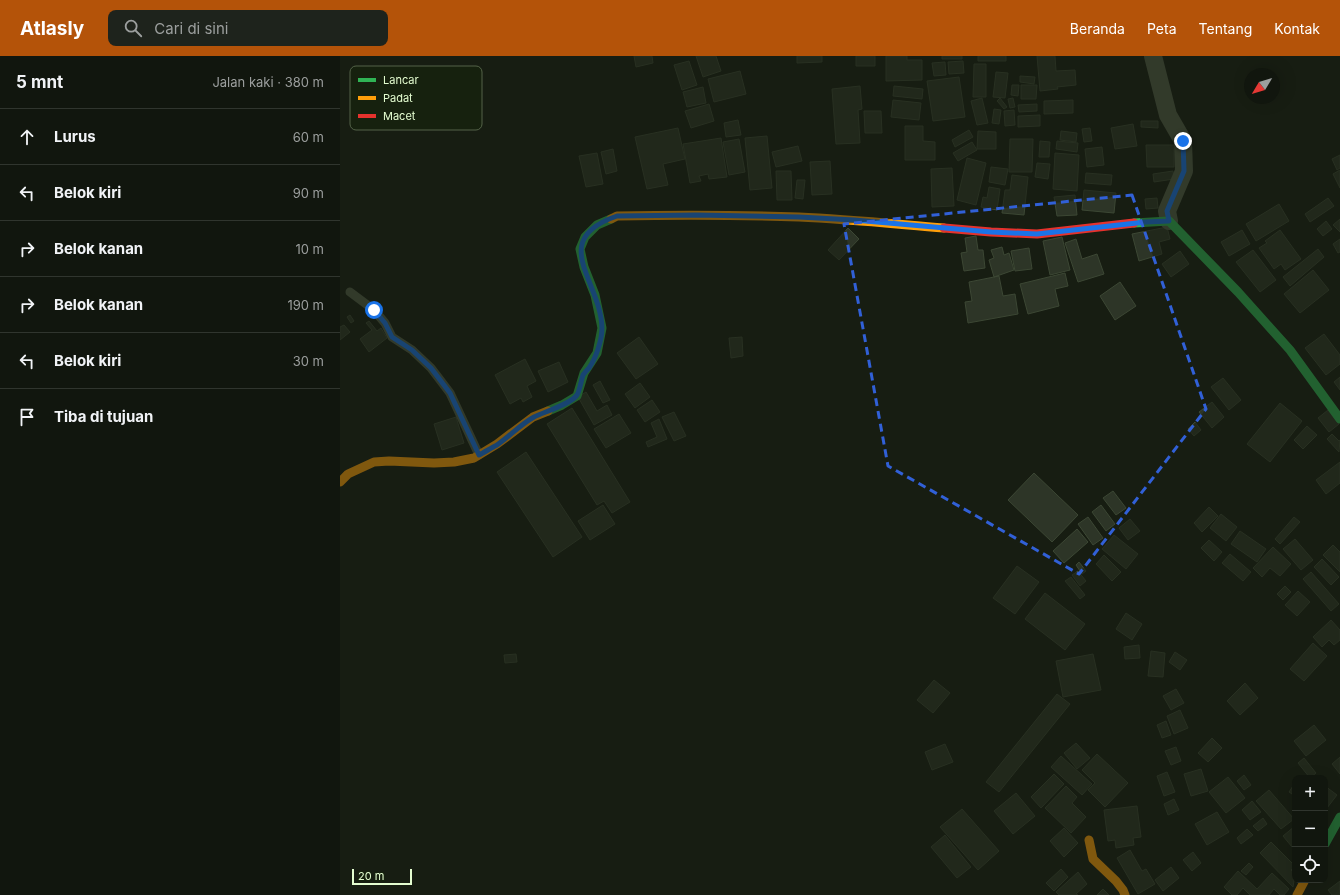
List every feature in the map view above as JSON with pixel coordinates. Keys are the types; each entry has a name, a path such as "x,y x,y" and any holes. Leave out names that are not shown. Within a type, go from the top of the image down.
{"street":[{"path":"1153,56 1168,115 1183,141 1184,171 1167,211 1169,221 1238,292 1290,350 1340,419"},
{"path":"340,482 348,474 361,466 374,462 454,462 474,458 497,444 533,417 562,406 577,396 584,373 597,353 602,328 595,295 584,267 580,249 582,242 589,232 597,225 617,216 688,215 799,217 854,220 991,232 1037,234 1146,222 1169,221"},
{"path":"1328,839 1340,817"},
{"path":"1089,840 1093,858 1116,881 1125,895"},
{"path":"1296,895 1303,883"}],"lane":[{"path":"350,292 374,310 385,323 392,337 412,350 431,368 450,393 479,455"}],"highlighted area":[{"path":"1132,195 1206,409 1079,574 888,466 844,224"}],"building":[{"path":"634,56 652,56 653,63 636,67"},
{"path":"696,56 716,56 721,71 703,77"},
{"path":"797,56 822,56 822,62 797,63"},
{"path":"856,56 875,56 875,66 856,66"},
{"path":"886,56 907,56 907,60 922,60 922,80 886,81"},
{"path":"942,56 962,56 962,59 942,59"},
{"path":"978,56 1006,56 1006,61 978,61"},
{"path":"1037,56 1055,56 1056,71 1075,70 1076,85 1040,91"},
{"path":"689,61 697,85 682,90 674,65"},
{"path":"963,61 964,73 949,74 948,62"},
{"path":"945,62 946,75 934,76 932,63"},
{"path":"974,64 986,64 986,97 973,97"},
{"path":"740,71 746,94 714,102 708,79"},
{"path":"996,72 1008,73 1005,98 993,97"},
{"path":"1020,76 1035,77 1034,84 1020,82"},
{"path":"959,77 965,117 933,121 927,81"},
{"path":"1012,85 1019,85 1018,96 1011,95"},
{"path":"1021,85 1037,85 1036,99 1021,99"},
{"path":"860,86 862,109 858,110 860,143 836,144 832,89"},
{"path":"894,86 923,89 922,99 893,96"},
{"path":"703,87 706,103 687,107 683,92"},
{"path":"982,98 988,123 977,125 971,101"},
{"path":"1000,98 1007,107 1004,109 997,101"},
{"path":"1013,98 1015,107 1010,108 1008,99"},
{"path":"893,100 921,103 919,120 891,117"},
{"path":"1073,100 1073,113 1044,114 1044,101"},
{"path":"709,104 714,121 691,128 685,111"},
{"path":"1037,104 1037,111 1019,112 1018,105"},
{"path":"994,109 1001,110 999,124 992,123"},
{"path":"1014,110 1015,125 1005,126 1004,111"},
{"path":"864,111 881,111 882,133 865,133"},
{"path":"1040,115 1040,126 1018,127 1018,116"},
{"path":"738,120 741,135 726,137 724,123"},
{"path":"1141,121 1158,121 1158,128 1141,127"},
{"path":"1133,124 1137,146 1115,149 1111,128"},
{"path":"905,126 923,126 923,141 935,142 935,160 905,160"},
{"path":"678,128 685,159 663,164 668,185 647,189 635,137"},
{"path":"1090,128 1092,141 1084,142 1082,129"},
{"path":"969,130 973,137 955,147 952,140"},
{"path":"978,131 996,132 996,149 977,149"},
{"path":"1061,131 1077,133 1076,142 1060,140"},
{"path":"767,136 772,188 750,190 745,138"},
{"path":"721,138 727,177 709,179 708,174 699,176 701,181 690,183 683,144"},
{"path":"739,139 745,172 729,175 723,142"},
{"path":"1010,139 1033,139 1032,172 1009,172"},
{"path":"1040,141 1050,142 1049,157 1039,157"},
{"path":"1057,141 1078,143 1077,152 1056,149"},
{"path":"972,142 977,150 958,161 953,153"},
{"path":"1146,145 1174,145 1174,167 1147,167"},
{"path":"798,146 802,161 776,167 772,152"},
{"path":"1102,147 1104,165 1087,167 1085,149"},
{"path":"613,149 617,171 606,174 601,152"},
{"path":"597,153 603,184 586,187 579,156"},
{"path":"1055,153 1079,155 1077,191 1053,189"},
{"path":"1340,155 1340,168 1337,170 1332,159"},
{"path":"967,158 986,163 976,205 957,200"},
{"path":"830,161 832,194 812,195 810,162"},
{"path":"1037,163 1050,164 1048,179 1035,177"},
{"path":"991,167 1008,169 1005,185 989,182"},
{"path":"952,168 954,206 932,207 931,169"},
{"path":"1340,170 1340,188 1333,174"},
{"path":"776,171 791,171 792,200 777,200"},
{"path":"1173,171 1174,179 1154,182 1153,174"},
{"path":"1086,173 1112,175 1111,185 1085,183"},
{"path":"1012,175 1028,177 1024,215 1002,213 1005,190 1010,190"},
{"path":"797,180 805,180 803,199 795,198"},
{"path":"989,187 1000,189 997,210 981,207 983,197 987,198"},
{"path":"1084,190 1116,193 1114,213 1082,210"},
{"path":"1075,195 1077,215 1057,216 1054,197"},
{"path":"1157,198 1158,208 1146,209 1145,199"},
{"path":"1328,198 1334,206 1310,222 1305,214"},
{"path":"1279,204 1289,221 1256,241 1246,224"},
{"path":"1340,219 1340,232 1333,225"},
{"path":"1326,221 1332,229 1323,236 1317,229"},
{"path":"1167,227 1170,239 1159,242 1162,254 1139,261 1132,234"},
{"path":"848,228 859,239 839,260 828,250"},
{"path":"1242,230 1250,244 1229,256 1221,242"},
{"path":"1280,230 1301,259 1285,270 1281,264 1274,269 1259,248 1267,243 1265,241"},
{"path":"976,236 978,250 983,250 985,268 964,271 961,253 967,252 965,238"},
{"path":"1062,237 1070,270 1050,275 1043,241"},
{"path":"1076,239 1082,259 1097,254 1104,274 1078,282 1065,243"},
{"path":"1340,239 1340,252 1338,253 1333,244"},
{"path":"1002,247 1004,255 1009,253 1014,270 994,277 989,260 994,258 991,250"},
{"path":"1029,248 1032,269 1015,271 1011,251"},
{"path":"1318,249 1324,257 1290,286 1283,277"},
{"path":"1253,250 1276,280 1260,292 1236,262"},
{"path":"1180,251 1189,264 1171,277 1162,264"},
{"path":"1313,270 1329,290 1300,313 1284,294"},
{"path":"1065,273 1068,286 1055,289 1059,306 1028,314 1020,284"},
{"path":"999,276 1003,296 1015,294 1018,314 968,323 965,302 972,301 969,282"},
{"path":"1120,282 1136,306 1115,320 1100,296"},
{"path":"350,315 354,321 351,323 347,317"},
{"path":"369,321 377,331 381,328 387,338 369,352 360,339 372,330 366,323"},
{"path":"344,325 350,332 340,340 340,327"},
{"path":"1324,334 1340,355 1340,364 1326,375 1305,348"},
{"path":"639,337 658,364 636,379 617,353"},
{"path":"742,337 743,356 731,358 729,338"},
{"path":"525,359 536,381 527,386 532,397 523,402 521,398 510,404 495,375"},
{"path":"559,362 568,382 548,392 538,371"},
{"path":"1340,377 1340,390 1334,382"},
{"path":"1223,378 1241,400 1229,410 1211,387"},
{"path":"600,381 610,400 603,403 593,385"},
{"path":"640,383 650,397 635,408 625,394"},
{"path":"586,392 597,411 607,405 612,415 594,425 578,397"},
{"path":"652,400 660,412 645,422 637,410"},
{"path":"1212,402 1224,417 1212,428 1199,412"},
{"path":"1280,403 1302,421 1270,462 1247,444"},
{"path":"572,408 630,502 612,513 604,501 597,505 547,424"},
{"path":"1328,410 1339,424 1329,432 1318,418"},
{"path":"674,412 686,436 674,441 662,417"},
{"path":"619,414 631,433 606,448 594,429"},
{"path":"456,417 464,443 442,450 434,424"},
{"path":"659,419 667,439 648,447 646,442 657,437 651,423"},
{"path":"1195,422 1201,430 1194,436 1188,429"},
{"path":"1307,426 1317,435 1303,449 1294,440"},
{"path":"1332,434 1339,441 1340,440 1339,452 1327,439"},
{"path":"526,452 582,537 553,557 497,472"},
{"path":"1340,462 1340,483 1326,494 1316,480"},
{"path":"1034,473 1078,515 1052,542 1008,500"},
{"path":"1113,491 1126,508 1116,515 1103,498"},
{"path":"603,505 615,524 590,540 578,521"},
{"path":"1101,505 1115,524 1106,531 1092,512"},
{"path":"1209,507 1218,516 1202,532 1194,523"},
{"path":"1221,514 1237,527 1226,541 1210,528"},
{"path":"1088,517 1103,538 1093,545 1078,524"},
{"path":"1294,517 1300,522 1280,544 1275,539"},
{"path":"1130,519 1140,531 1128,540 1119,528"},
{"path":"1077,529 1088,542 1064,563 1053,551"},
{"path":"1240,531 1266,549 1257,562 1231,544"},
{"path":"1114,535 1138,554 1126,569 1102,549"},
{"path":"1295,539 1313,560 1301,570 1283,549"},
{"path":"1209,540 1222,552 1214,561 1201,548"},
{"path":"1333,545 1340,552 1340,572 1323,555"},
{"path":"1273,547 1291,564 1280,576 1270,568 1262,577 1253,568"},
{"path":"1230,554 1251,572 1243,581 1222,563"},
{"path":"1104,555 1121,572 1112,581 1096,564"},
{"path":"1322,559 1339,577 1331,585 1314,567"},
{"path":"1079,562 1086,571 1082,574 1076,565"},
{"path":"1017,566 1039,582 1015,614 993,598"},
{"path":"1078,571 1086,581 1080,586 1072,575"},
{"path":"1311,572 1339,604 1331,611 1303,579"},
{"path":"1071,577 1085,595 1080,599 1065,581"},
{"path":"1285,586 1291,592 1283,600 1277,594"},
{"path":"1298,591 1310,602 1297,616 1285,605"},
{"path":"1045,593 1085,624 1065,650 1025,619"},
{"path":"1126,613 1142,624 1132,640 1116,629"},
{"path":"1331,620 1340,630 1340,640 1334,645 1329,640 1322,647 1313,637"},
{"path":"1313,643 1327,656 1304,681 1290,669"},
{"path":"1139,645 1140,658 1125,659 1124,647"},
{"path":"1151,651 1165,653 1163,677 1148,676"},
{"path":"1175,652 1187,660 1180,670 1169,662"},
{"path":"516,654 517,662 505,663 504,655"},
{"path":"1093,654 1101,690 1063,697 1056,661"},
{"path":"934,680 950,693 933,713 917,700"},
{"path":"1245,683 1258,698 1240,715 1227,701"},
{"path":"1176,689 1184,703 1171,710 1163,696"},
{"path":"1057,694 1070,704 999,792 986,782"},
{"path":"1180,710 1188,728 1174,734 1167,716"},
{"path":"1166,721 1171,735 1162,738 1157,725"},
{"path":"1314,725 1326,740 1306,756 1294,741"},
{"path":"1212,738 1222,748 1208,762 1198,753"},
{"path":"1076,743 1090,758 1077,769 1064,753"},
{"path":"945,744 953,762 932,770 925,752"},
{"path":"1176,747 1181,761 1171,765 1165,751"},
{"path":"1097,754 1128,783 1105,807 1088,790 1095,783 1082,770"},
{"path":"1061,756 1092,784 1082,795 1051,767"},
{"path":"1340,757 1340,774 1332,764"},
{"path":"1304,758 1316,773 1314,775 1308,775 1298,763"},
{"path":"1201,769 1208,791 1191,796 1184,774"},
{"path":"1167,772 1175,792 1164,796 1157,776"},
{"path":"1054,774 1064,784 1041,808 1031,797"},
{"path":"1244,775 1251,785 1244,790 1237,781"},
{"path":"1228,777 1245,798 1226,813 1209,792"},
{"path":"1066,786 1077,797 1072,803 1086,817 1071,833 1045,808"},
{"path":"1328,788 1337,795 1328,807"},
{"path":"1269,790 1292,817 1292,821 1281,829 1256,801"},
{"path":"1016,793 1035,816 1013,834 994,811"},
{"path":"1174,799 1179,810 1168,815 1164,804"},
{"path":"1252,801 1261,812 1250,820 1242,810"},
{"path":"1137,806 1141,837 1133,838 1134,845 1116,848 1115,840 1108,841 1104,810"},
{"path":"962,809 999,851 978,870 940,827"},
{"path":"1217,812 1229,832 1207,845 1195,824"},
{"path":"1263,818 1267,824 1258,831 1253,826"},
{"path":"1064,828 1078,843 1064,857 1050,841"},
{"path":"1292,828 1292,847 1283,836"},
{"path":"1247,829 1253,835 1241,844 1237,838"},
{"path":"945,835 971,867 957,878 931,847"},
{"path":"1271,842 1292,863 1291,870 1293,887 1260,853"},
{"path":"1130,850 1142,871 1146,869 1155,884 1138,894 1117,858"},
{"path":"1193,852 1201,863 1192,871 1183,860"},
{"path":"1249,863 1253,867 1246,875 1241,871"},
{"path":"1171,867 1179,878 1163,891 1155,880"},
{"path":"1061,869 1068,877 1054,891 1046,883"},
{"path":"1238,871 1257,889 1272,873 1289,889 1284,895 1280,895 1274,889 1269,895 1250,895 1243,888 1237,895 1232,895 1224,887"},
{"path":"1078,872 1087,884 1076,894 1078,895 1059,895 1056,892"},
{"path":"1340,881 1340,895 1332,895 1328,890"},
{"path":"1103,889 1109,895 1097,895"}],"traffic: fast":[{"path":"548,411 577,396 584,373 597,353 602,328 595,295 584,267 580,249 585,237 597,225 611,219"},
{"path":"1134,223 1169,221 1238,292 1290,350 1340,419"},
{"path":"1328,839 1340,817"}],"traffic: slow":[{"path":"611,219 617,216 776,216 835,219 944,228"},
{"path":"340,482 348,474 374,462 389,461 434,463 454,462 474,458 497,444 533,417 548,411"},
{"path":"1089,840 1093,859 1116,881 1125,895"},
{"path":"1297,895 1303,883"}],"traffic: jam":[{"path":"944,228 1037,234 1134,223"}],"route":[{"path":"374,310 385,323 392,337 412,350 431,368 450,393 479,455 497,444 533,417 562,406 577,396 584,373 597,353 602,328 595,295 584,267 580,249 582,242 589,232 606,220 617,216 696,215 799,217 854,220 991,232 1037,234 1146,222 1169,221 1167,211 1184,171 1183,141"}]}
